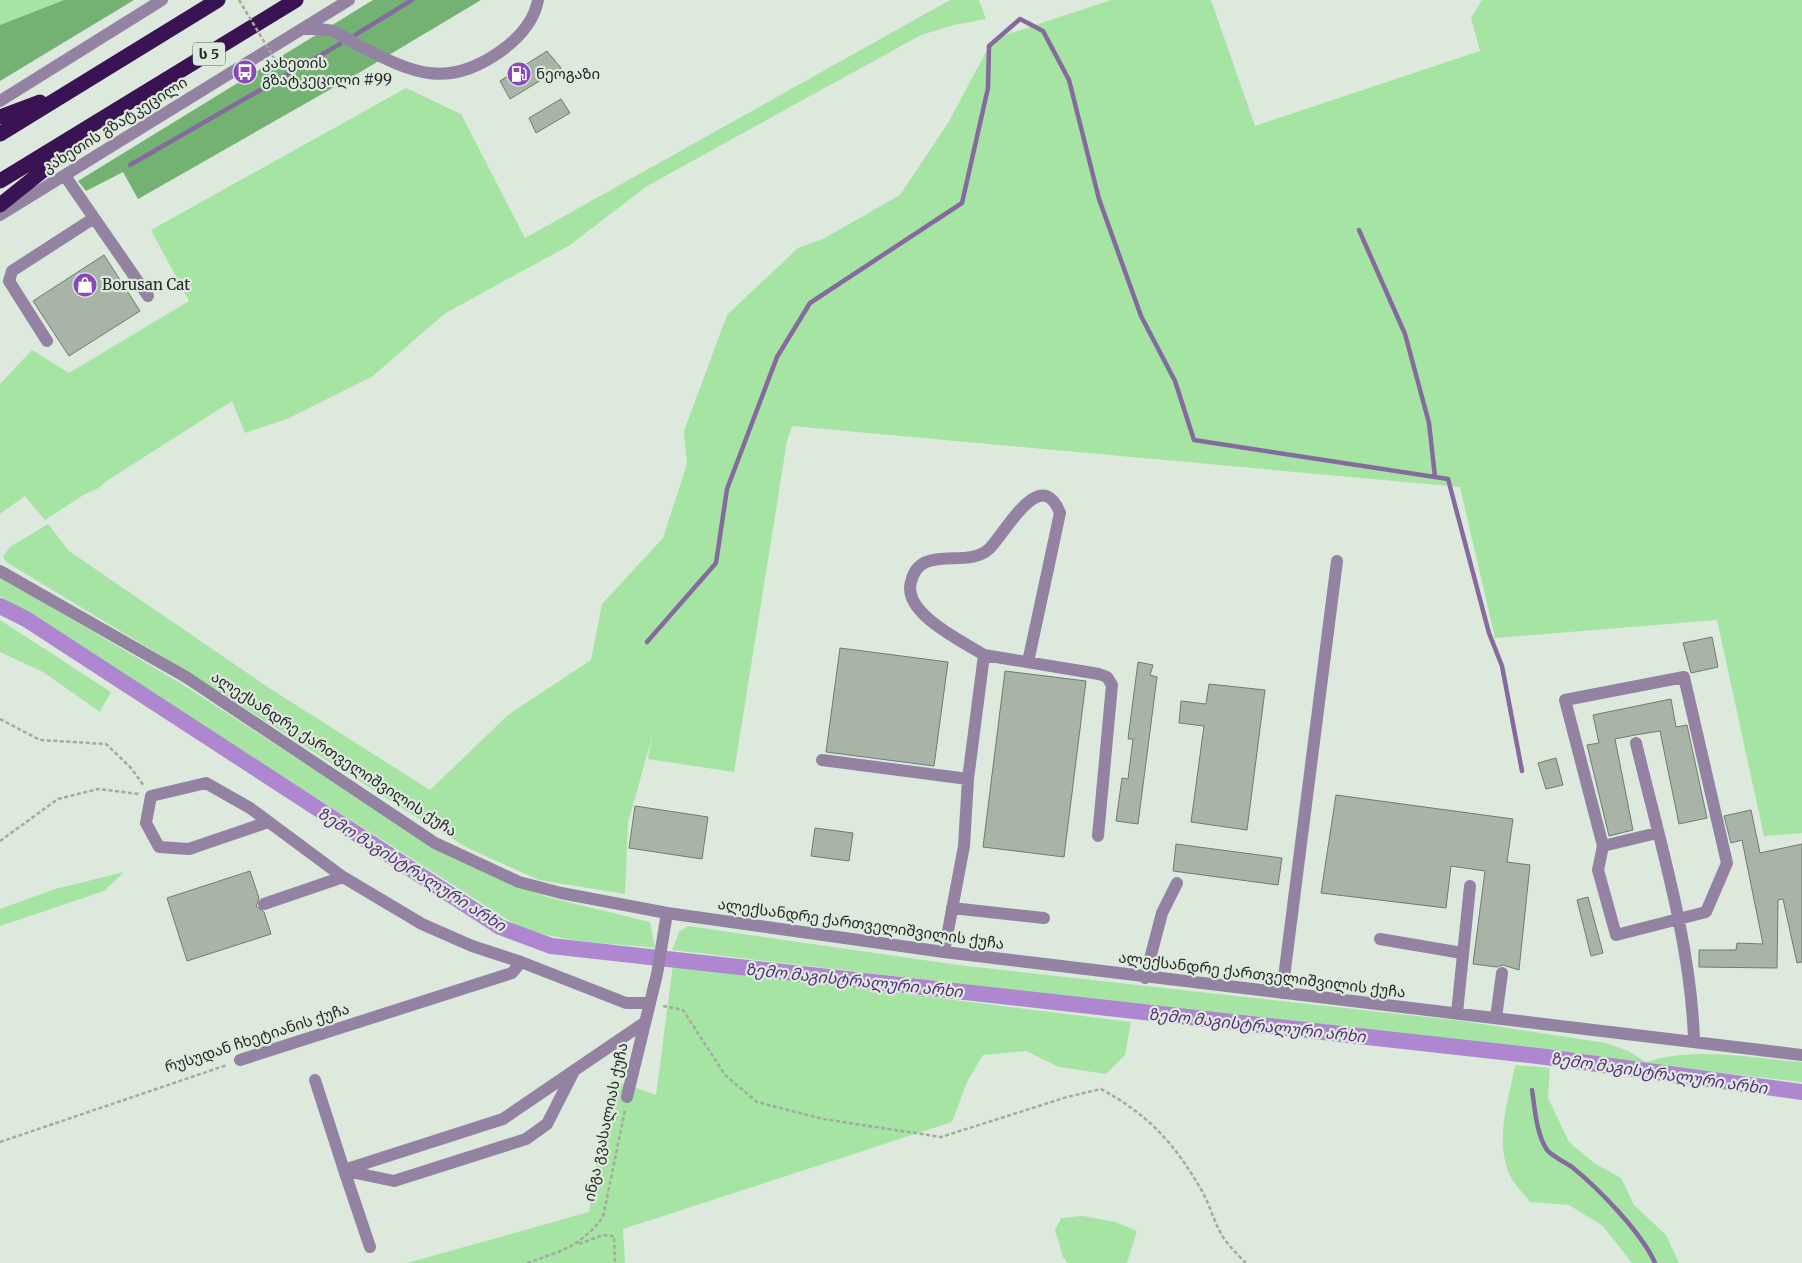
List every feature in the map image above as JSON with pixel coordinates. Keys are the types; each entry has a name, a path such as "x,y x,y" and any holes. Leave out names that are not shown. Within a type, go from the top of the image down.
{"highway":[{"path":"0,134 218,0"},
{"name":"კახეთის გზატკეცილი","path":"0,181 296,0"},
{"path":"0,117 79,87"},
{"path":"0,205 122,108"}],"street":[{"path":"0,101 162,0"},
{"name":"კახეთის გზატკეცილი","path":"0,215 349,0"},
{"path":"303,28 332,31 360,47 415,71 439,75 464,72 486,62 523,32 536,11 538,0"},
{"path":"65,176 148,296"},
{"path":"47,341 9,282 12,271 94,218"},
{"path":"1028,662 1060,512 1057,504 1049,498 1041,496 1030,500 1022,506 989,548 981,554 927,562 913,572 909,587 912,601 922,615 984,655 1099,674 1107,677 1112,685 1098,836"},
{"path":"1282,994 1337,561"},
{"name":"ალექსანდრე ქართველიშვილის ქუჩა","path":"0,571 186,677 435,843 519,882 561,893 667,913 944,952 1145,978 1802,1054"},
{"path":"944,952 964,846 968,779 984,655"},
{"path":"1684,677 1727,863 1706,912 1616,935 1598,870 1603,846 1565,700 1684,677"},
{"path":"1636,743 1678,920 1693,1013 1694,1040"},
{"path":"822,760 968,779"},
{"path":"268,822 189,849 159,847 146,823 151,796 206,783 250,808 343,877 429,928 472,946 520,962 626,1003 649,1003"},
{"path":"1603,846 1657,833"},
{"path":"264,904 343,877"},
{"path":"1145,978 1162,913 1177,883"},
{"path":"1456,1013 1470,886"},
{"path":"952,908 1044,918"},
{"name":"ინგა გვასალიას ქუჩა","path":"628,1097 657,974 667,913"},
{"path":"1380,939 1462,953"},
{"name":"რუსუდან ჩხეტიანის ქუჩა","path":"240,1060 512,973 520,962"},
{"path":"1496,1018 1502,973"},
{"path":"344,1170 503,1119 644,1023"},
{"path":"344,1170 394,1181 526,1139 547,1124 574,1071"},
{"path":"314,1080 370,1247"}],"path":[{"path":"239,0 274,58"},
{"path":"0,719 40,740 106,744 131,768 151,796"},
{"path":"0,841 58,799 98,789 151,796"},
{"path":"649,1003 683,1010 725,1075 757,1102 823,1119 941,1137 1066,1097 1101,1089 1128,1103 1149,1120 1173,1145 1203,1192 1225,1240 1246,1263"},
{"name":"რუსუდან ჩხეტიანის ქუჩა","path":"0,1142 240,1060"},
{"name":"ინგა გვასალიას ქუჩა","path":"527,1263 575,1245 592,1231 602,1217 628,1097"},
{"path":"575,1245 603,1235 614,1236 615,1263"}],"green space":[{"path":"0,0 64,0 0,25"},
{"path":"64,0 134,0 0,81 0,25"},
{"path":"373,0 481,0 352,77 138,199 123,172 86,191 78,181"},
{"path":"950,0 979,0 986,19 954,25 921,35 647,186 570,245 444,314 373,376 287,419 245,433 232,401 105,482 99,488 85,494 45,520 25,496 0,514 0,384 32,350 69,373 189,301 151,230 406,88 461,114 525,238"},
{"path":"1111,0 1211,0 1255,126 1480,51 1471,18 1482,0 1802,0 1802,833 1764,836 1717,620 1495,638 1460,487 792,426 787,441 734,772 648,759 652,737 628,823 625,894 539,880 468,848 180,667 6,562 3,557 10,547 48,524 69,551 269,688 430,790 508,715 591,660 602,604 663,538 687,464 684,431 727,315 798,248 823,239 900,195 948,123 993,39"},
{"path":"0,577 190,689 396,823 485,873 547,897 650,922 655,948 567,939 532,931 516,925 0,596"},
{"path":"0,620 111,692 100,712 43,672 0,652"},
{"path":"124,872 104,891 0,926 0,909 55,889"},
{"path":"688,926 958,965 1462,1021 1606,1043 1628,1051 1646,1062 1684,1055 1724,1054 1802,1062 1802,1082 672,950 679,932"},
{"path":"673,965 1131,1022 1125,1055 1106,1074 1059,1067 1026,1051 983,1055 967,1082 952,1122 623,1229 625,1263 407,1263 589,1212 610,1079 656,1095"},
{"path":"1515,1065 1550,1068 1548,1098 1569,1142 1594,1163 1621,1178 1634,1205 1666,1235 1679,1263 1632,1263 1603,1226 1569,1205 1530,1202 1512,1179 1504,1158 1504,1118"},
{"path":"1083,1216 1115,1222 1137,1231 1127,1263 1068,1263 1063,1257 1055,1230 1061,1218"}],"building":[{"path":"547,51 561,68 510,99 500,81"},
{"path":"561,99 570,113 536,133 529,118"},
{"path":"104,255 140,311 69,356 33,301"},
{"path":"1712,637 1718,667 1691,673 1683,643"},
{"path":"840,648 948,662 934,766 826,752"},
{"path":"1138,662 1153,665 1150,675 1157,677 1138,824 1116,821 1122,778 1128,779 1133,739 1128,739"},
{"path":"1005,671 1086,681 1064,857 983,847"},
{"path":"1209,684 1265,690 1247,830 1191,822 1204,726 1179,723 1181,701 1206,704"},
{"path":"1671,699 1676,727 1687,725 1707,818 1679,824 1660,731 1635,735 1615,739 1633,830 1609,836 1587,745 1599,743 1593,715"},
{"path":"1556,758 1563,785 1546,789 1538,763"},
{"path":"1336,795 1513,819 1507,862 1530,865 1519,970 1503,965 1497,967 1473,964 1485,871 1451,866 1446,908 1321,893"},
{"path":"635,806 708,817 702,859 629,848"},
{"path":"1751,810 1760,853 1802,844 1802,962 1797,963 1783,899 1778,900 1777,968 1699,967 1699,950 1736,950 1737,943 1763,944 1742,840 1731,843 1724,816"},
{"path":"815,828 853,833 849,861 811,856"},
{"path":"1176,844 1282,858 1278,885 1173,871"},
{"path":"250,871 259,898 256,906 264,912 271,934 187,961 167,898"},
{"path":"1588,897 1603,953 1591,956 1577,900"}],"waterway":[{"path":"355,35 412,0"},
{"path":"647,642 716,563 727,489 777,357 810,303 962,203 988,88 989,46 1020,19 1043,31 1069,80 1099,199 1141,316 1175,381 1194,440 1448,479 1489,633 1502,666 1522,771"},
{"path":"130,165 340,44"},
{"path":"1359,230 1405,334 1429,423 1435,477"},
{"name":"ზემო მაგისტრალური არხი","path":"0,606 26,619 500,927 551,946 1538,1056 1802,1092"},
{"path":"1532,1090 1538,1129 1547,1150 1572,1167 1606,1199 1640,1238 1655,1263"}],"place":[{"name":"კახეთის გზატკეცილი #99","path":"245,72"},
{"name":"ნეოგაზი","path":"519,74"},
{"name":"Borusan Cat","path":"85,285"}]}
